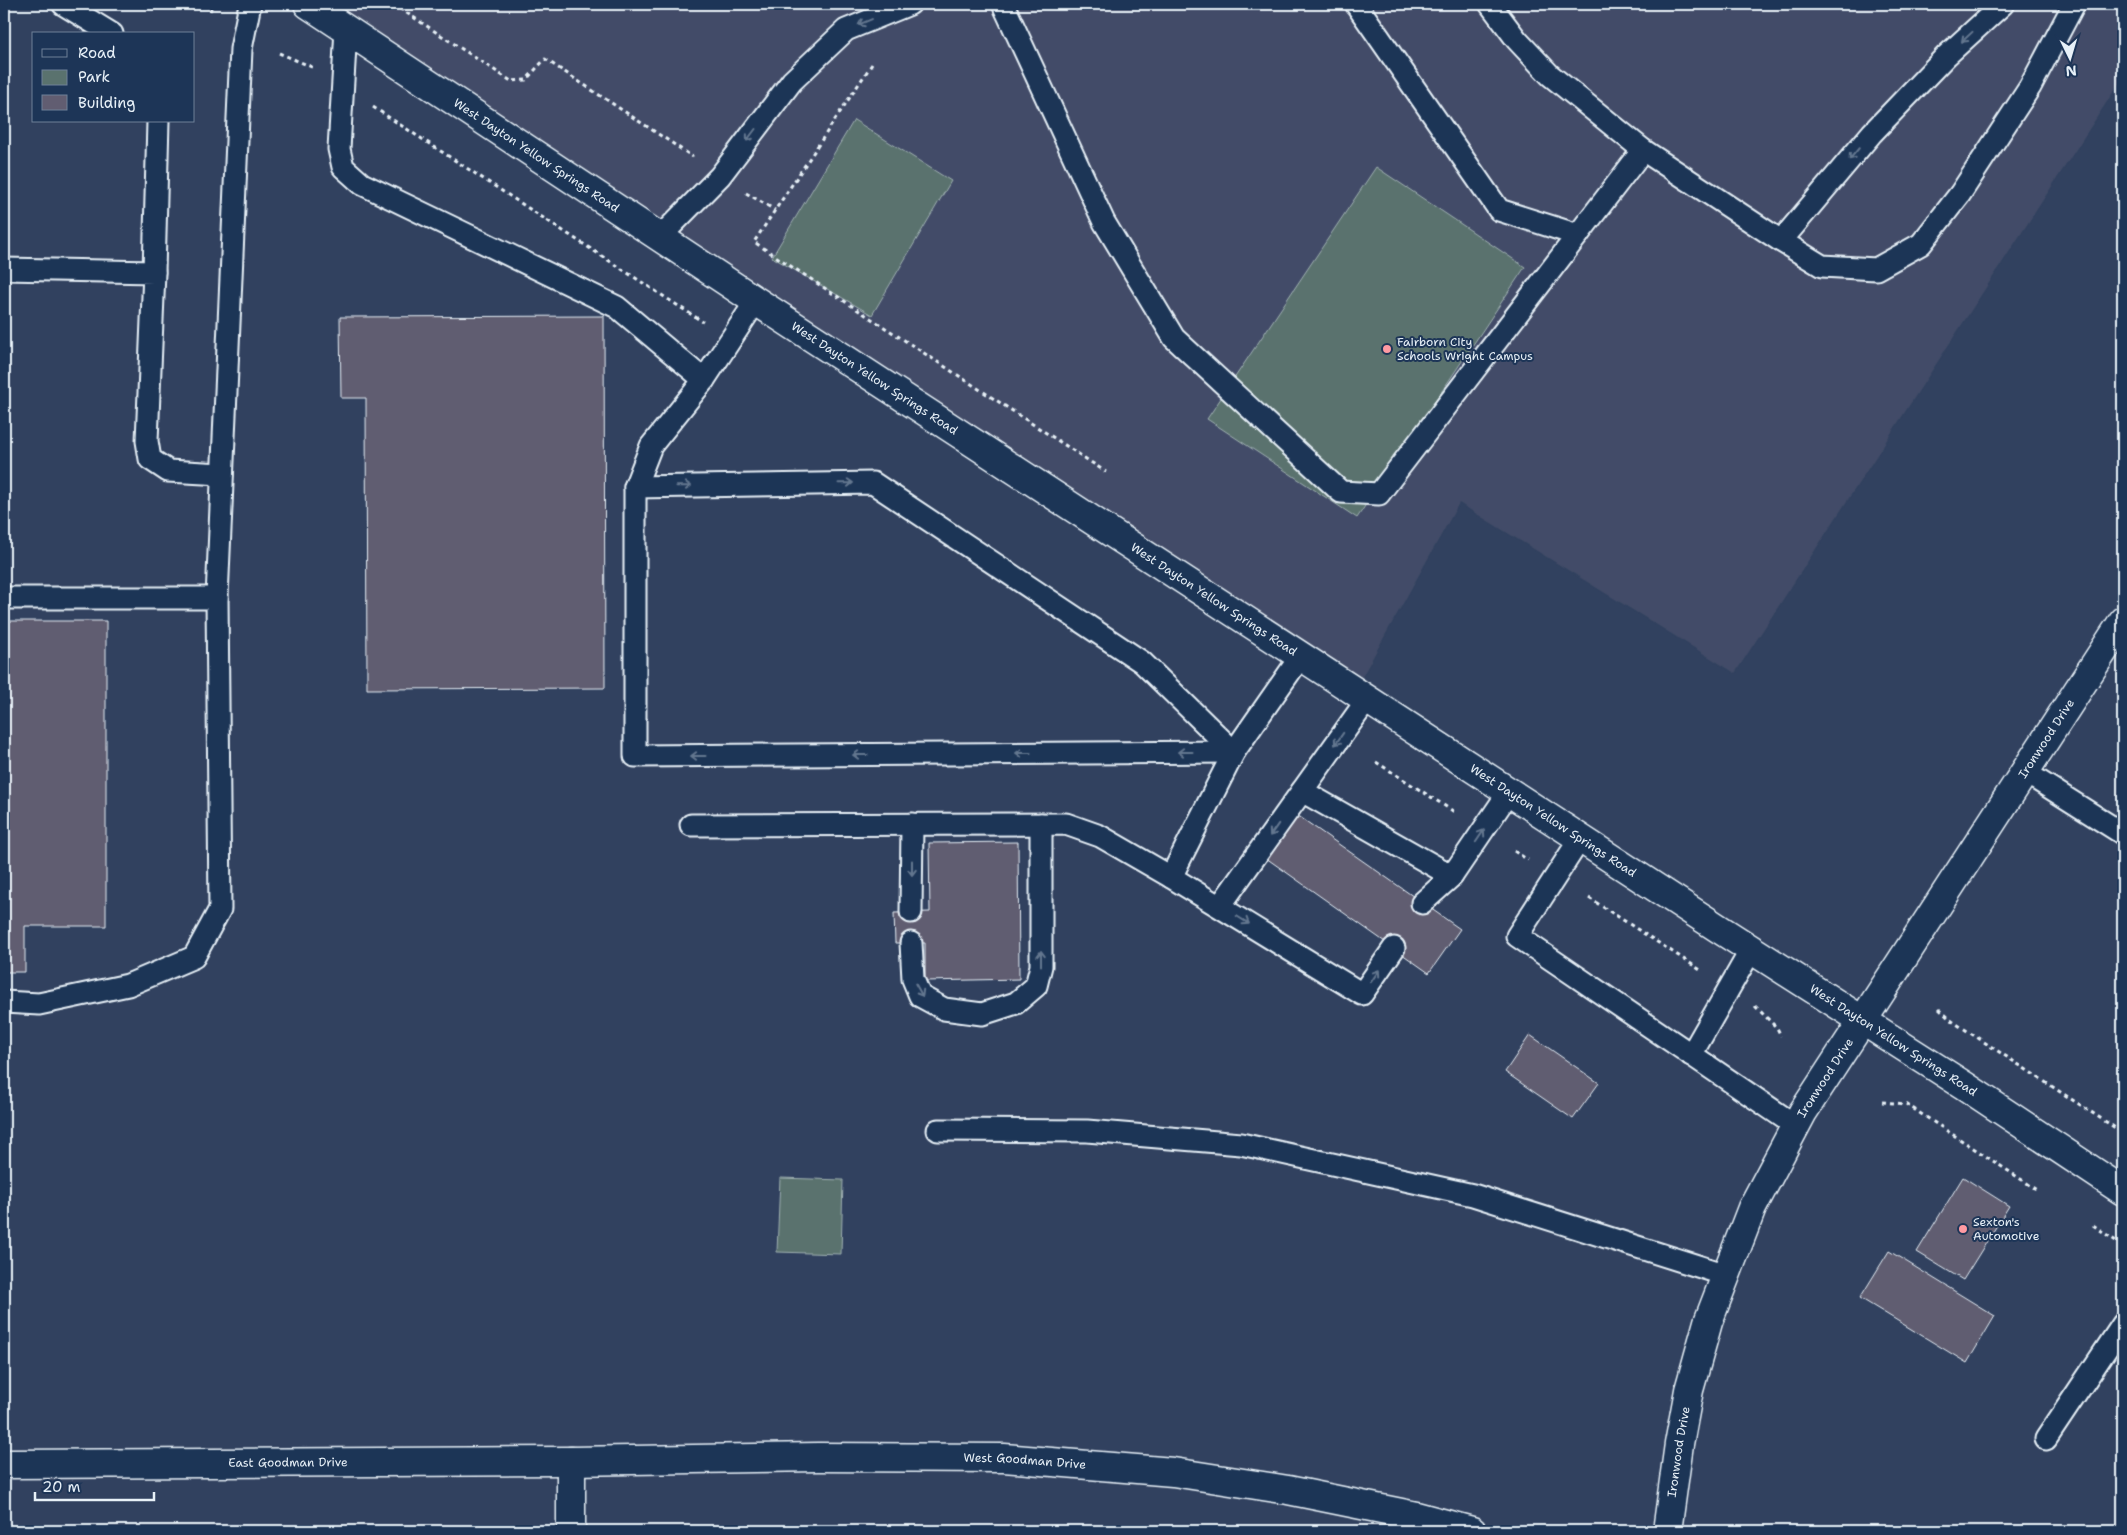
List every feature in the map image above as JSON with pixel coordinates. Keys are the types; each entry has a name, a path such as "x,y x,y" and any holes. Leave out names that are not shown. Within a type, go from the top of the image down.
{"street":[{"name":"West Dayton Yellow Springs Road","path":"308,4 756,301 1751,950 1965,1086 2123,1191"},
{"name":"Ironwood Drive","path":"1667,1531 1679,1444 1689,1390 1708,1322 1752,1208 1803,1112 2123,621"},
{"name":"West Goodman Drive","path":"571,1461 818,1457 1014,1459 1173,1472 1288,1490 1416,1516 1472,1531"},
{"name":"East Goodman Drive","path":"4,1464 571,1461"},
{"path":"571,1461 571,1531"}],"lane":[{"path":"63,4 109,32"},
{"path":"4,1002 39,1004 128,986 194,957 220,908 217,598 241,50 250,4"},
{"path":"660,237 720,176 792,81 846,30 910,4"},
{"path":"1003,4 1104,222 1174,338 1341,492 1379,494 1643,150"},
{"path":"1356,4 1499,210 1578,234"},
{"path":"1490,4 1517,40 1550,75 1643,150 1822,266 1876,269 1921,244 1960,194 2030,87 2074,4"},
{"path":"1781,241 1872,133 1946,56 2003,4"},
{"path":"346,29 339,149 343,167 362,184 617,307 704,380"},
{"path":"158,122 147,441 150,459 168,470 222,474"},
{"path":"4,269 154,272"},
{"path":"756,301 704,380 651,446 635,487 636,756 1234,752"},
{"path":"635,487 873,483 1142,662 1234,752"},
{"path":"4,598 217,598"},
{"path":"1171,877 1234,752 1301,656"},
{"path":"1220,906 1367,700"},
{"path":"2025,772 2123,834"},
{"path":"1302,791 1452,876"},
{"path":"1422,903 1452,876 1509,792"},
{"path":"911,912 912,824"},
{"path":"911,943 913,979 920,996 944,1010 982,1014 1016,1003 1036,986 1041,966 1040,824"},
{"path":"690,825 1066,824 1100,836 1220,906 1362,994 1394,948"},
{"path":"1580,838 1517,936 1796,1126"},
{"path":"1691,1055 1751,950"},
{"path":"938,1130 1087,1131 1241,1144 1473,1195 1726,1275"},
{"path":"2046,1439 2123,1324"}],"path":[{"path":"203,4 212,10"},
{"path":"394,4 511,82 526,80 545,59 753,198 775,210"},
{"path":"279,53 312,67"},
{"path":"872,64 754,242 1106,472"},
{"path":"368,104 705,324"},
{"path":"1376,762 1459,815"},
{"path":"1514,851 1532,863"},
{"path":"1589,898 1760,1010 1777,1028 1781,1036"},
{"path":"1939,1009 1952,1021 2123,1133"},
{"path":"1882,1102 1906,1104 2038,1191"},
{"path":"2093,1225 2123,1246"}],"shaded area":[{"name":"Fairborn City Schools Wright Campus","path":"308,4 2123,4 2123,77 1735,673 1459,503 1354,691"}],"green space":[{"path":"854,120 951,181 872,315 772,257"},
{"path":"1376,167 1525,267 1357,518 1207,419"},
{"path":"780,1178 843,1180 841,1254 777,1252"}],"building":[{"path":"604,316 605,688 367,689 366,398 341,398 340,317"},
{"path":"4,621 106,621 106,926 25,926 25,972 4,972"},
{"path":"1297,815 1460,929 1429,973 1266,858"},
{"path":"1018,842 1019,979 925,981 925,943 895,943 894,913 930,912 929,843"},
{"path":"1530,1035 1599,1083 1573,1119 1505,1072"},
{"path":"1963,1177 2009,1206 1963,1280 1917,1252"},
{"path":"1889,1251 1995,1316 1967,1363 1860,1298"}],"place":[{"name":"Fairborn City Schools Wright Campus","path":"1387,349"},
{"name":"Sexton's Automotive","path":"1963,1229"}]}
